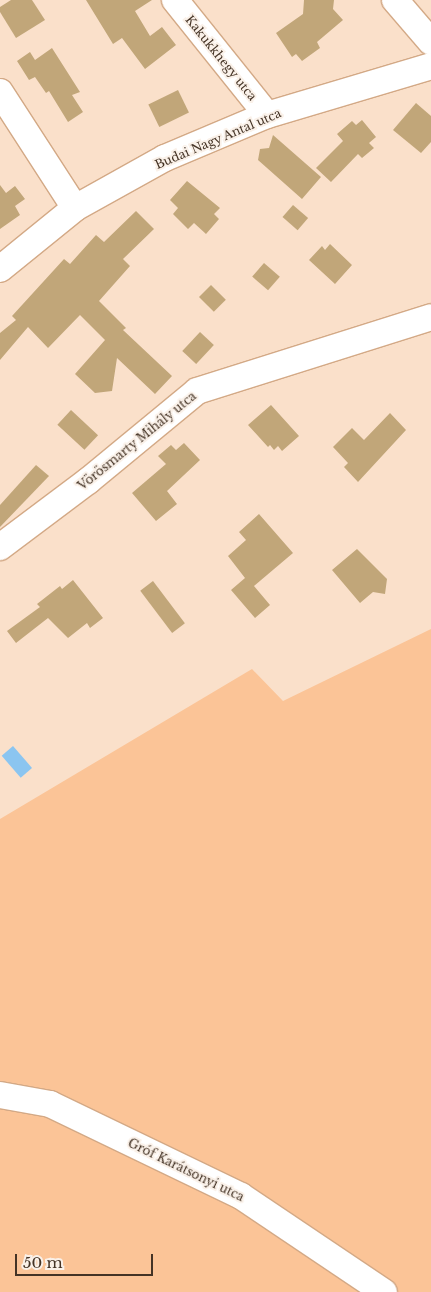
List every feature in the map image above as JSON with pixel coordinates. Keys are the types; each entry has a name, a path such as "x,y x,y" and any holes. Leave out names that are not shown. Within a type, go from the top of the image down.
{"street":[{"name":"Kakukkhegy utca","path":"175,0 267,115"},
{"path":"396,0 431,42"},
{"name":"Budai Nagy Antal utca","path":"0,269 75,208 166,158 267,115 431,66"},
{"path":"0,92 75,208"},
{"name":"Vörösmarty Mihály utca","path":"0,547 88,481 197,391 431,317"},
{"name":"Gróf Karátsonyi utca","path":"0,1095 50,1104 241,1196 384,1292"}],"shaded area":[{"path":"431,629 431,1292 0,1292 0,819 252,669 283,701"}],"water":[{"path":"13,746 32,768 21,778 2,756"}],"building":[{"path":"11,0 32,0 45,20 16,38 0,12 0,7"},
{"path":"86,0 152,0 135,11 150,36 162,27 176,45 145,69 122,38 113,44"},
{"path":"304,0 334,0 333,9 343,20 317,42 320,48 302,61 296,54 292,57 276,33 303,14"},
{"path":"52,48 80,92 72,95 83,112 68,122 49,91 46,93 35,77 29,80 17,61 30,52 35,60"},
{"path":"178,90 189,112 159,127 148,104"},
{"path":"416,103 431,116 431,142 421,153 393,130"},
{"path":"362,120 376,137 369,143 374,148 362,158 358,154 331,182 316,168 343,141 337,134 352,121 356,125"},
{"path":"273,135 321,177 302,199 258,160 260,149 269,148"},
{"path":"187,181 220,208 214,214 219,219 206,234 194,223 188,229 173,214 178,208 170,200"},
{"path":"0,185 6,193 15,186 25,199 15,206 20,215 0,229"},
{"path":"293,205 308,218 298,230 283,217"},
{"path":"136,211 154,229 123,259 130,266 99,301 126,328 123,330 172,376 155,394 117,358 112,391 95,393 75,374 105,340 80,315 48,348 28,327 0,360 0,333 16,320 12,316 64,259 70,264 96,235 104,242"},
{"path":"330,244 352,265 335,284 309,260 322,246 325,250"},
{"path":"264,263 280,277 268,290 252,277"},
{"path":"211,285 226,300 214,312 199,297"},
{"path":"200,332 214,345 196,364 182,351"},
{"path":"271,405 299,436 282,451 278,446 274,450 270,445 268,447 248,425"},
{"path":"71,410 98,435 84,450 57,425"},
{"path":"390,413 406,430 358,482 344,467 348,463 333,447 352,428 364,440"},
{"path":"184,443 200,460 167,491 177,504 156,521 132,493 166,464 158,456 171,445 176,450"},
{"path":"36,465 49,476 0,527 0,505"},
{"path":"259,514 293,553 254,586 270,605 255,618 231,590 245,578 228,556 246,540 239,532"},
{"path":"357,549 387,579 385,594 373,592 360,603 332,570"},
{"path":"73,580 103,618 90,628 87,623 68,638 48,618 16,643 7,631 40,607 37,604 60,586 62,589"},
{"path":"153,581 185,623 172,633 140,591"}]}
